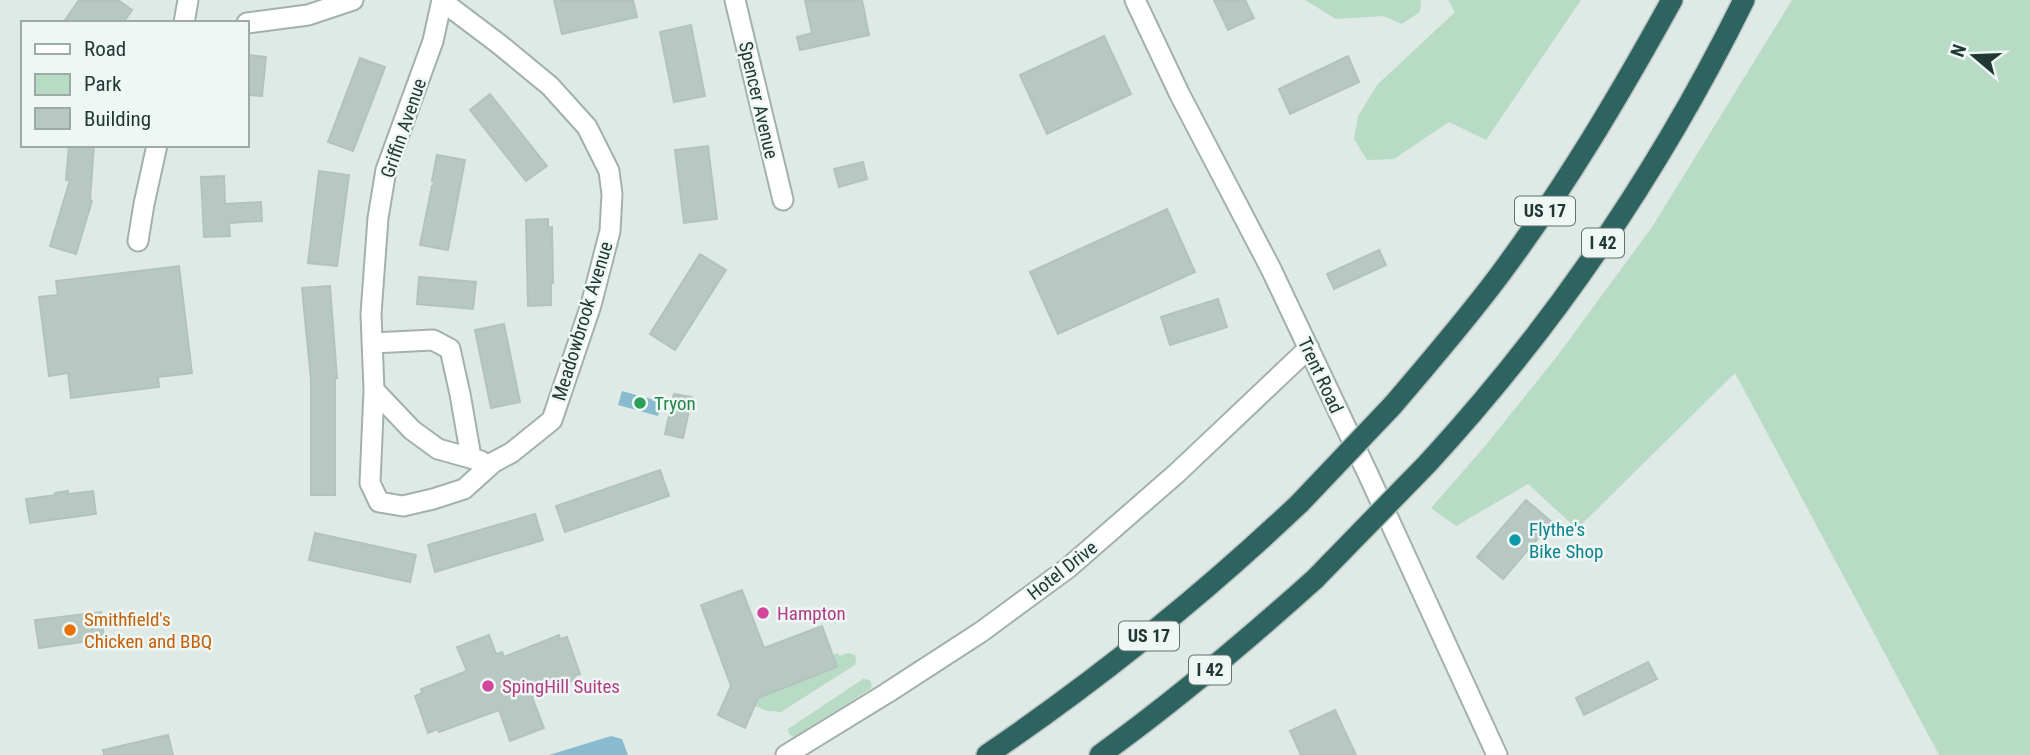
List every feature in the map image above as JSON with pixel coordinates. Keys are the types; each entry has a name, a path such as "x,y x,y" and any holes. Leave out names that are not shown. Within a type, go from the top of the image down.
{"highway":[{"name":"US 17","path":"987,755 1122,659 1187,606 1300,503 1393,405 1498,277 1549,205 1600,127 1672,0"},
{"name":"I 42","path":"1100,755 1149,720 1223,660 1315,579 1465,423 1555,310 1604,242 1664,146 1721,47 1744,0"}],"street":[{"path":"184,21 188,0"},
{"path":"248,23 308,15 353,0"},
{"name":"Griffin Avenue","path":"442,0 433,41 386,170 378,218 371,314 374,390 370,483 379,502 403,506 464,489 552,419"},
{"name":"Meadowbrook Avenue","path":"442,0 550,86 587,127 609,171 612,194 610,231 601,272 552,419"},
{"name":"Spencer Avenue","path":"735,0 783,200"},
{"name":"Trent Road","path":"1135,0 1180,95 1309,348 1497,755"},
{"path":"138,241 157,147"},
{"path":"372,343 433,340 450,349 471,457"},
{"name":"Hotel Drive","path":"786,755 981,632 1068,568 1177,473 1309,348"},
{"path":"374,390 412,430 438,449 492,465"}],"green space":[{"path":"1305,0 1421,0 1420,12 1402,24 1383,16 1336,19"},
{"path":"1448,0 1581,0 1486,140 1449,122 1394,159 1367,160 1354,139 1358,116 1377,85 1455,12"},
{"path":"1792,0 2030,0 2030,755 1939,755 1735,373 1577,529 1528,484 1456,526 1431,508 1558,355 1652,227"},
{"path":"838,653 839,656 848,653 855,655 855,665 781,712 767,711 755,706 758,698 837,667 833,655"},
{"path":"863,679 870,680 870,689 794,737 789,734 788,729"}],"water":[{"name":"Tryon","path":"622,391 662,402 658,416 618,405"},
{"path":"611,736 622,739 628,755 549,755"}],"building":[{"path":"79,0 118,0 132,10 124,21 64,21"},
{"path":"554,0 633,0 637,17 562,34"},
{"path":"805,0 862,0 869,35 800,50 797,37 812,33"},
{"path":"1214,0 1245,0 1254,18 1228,30"},
{"path":"691,25 705,96 674,102 660,32"},
{"path":"1104,36 1131,94 1047,134 1020,75"},
{"path":"248,55 266,57 262,96 248,95"},
{"path":"1348,56 1359,82 1290,114 1279,89"},
{"path":"360,58 385,67 353,151 328,142"},
{"path":"490,94 547,166 526,181 470,110"},
{"path":"708,146 717,219 684,223 675,150"},
{"path":"69,147 94,147 92,201 76,254 50,246 70,180 66,180"},
{"path":"437,155 465,160 448,250 420,245"},
{"path":"863,162 867,179 839,187 834,169"},
{"path":"319,171 349,175 337,266 308,263"},
{"path":"224,176 225,204 261,202 262,221 229,223 230,236 204,237 201,177"},
{"path":"1167,209 1195,272 1058,334 1030,272"},
{"path":"548,219 548,228 552,227 551,305 528,306 526,220"},
{"path":"1379,250 1386,265 1334,289 1327,274"},
{"path":"700,254 726,270 675,350 650,334"},
{"path":"179,266 192,373 158,377 159,387 71,398 68,373 49,376 39,297 58,295 56,281"},
{"path":"419,277 476,282 473,309 417,304"},
{"path":"330,286 337,378 335,495 311,495 311,380 302,288"},
{"path":"1218,299 1227,327 1170,345 1161,317"},
{"path":"504,324 520,402 491,408 475,330"},
{"path":"674,394 692,397 683,438 665,434"},
{"path":"660,470 669,496 565,532 556,506"},
{"path":"68,491 68,494 93,491 96,514 30,523 26,499"},
{"name":"Flythe's Bike Shop","path":"1526,500 1552,522 1503,579 1477,557"},
{"path":"535,514 543,540 435,572 428,545"},
{"path":"315,533 416,555 410,582 309,560"},
{"path":"742,590 764,648 822,626 837,667 758,698 745,728 718,715 731,686 701,605"},
{"name":"Smithfield's Chicken and BBQ","path":"101,612 104,639 39,648 35,620"},
{"name":"SpingHill Suites","path":"489,635 496,654 502,652 504,657 559,635 560,639 567,637 580,674 574,676 575,680 532,697 544,728 510,741 499,710 439,732 438,729 428,733 415,696 422,693 421,689 467,671 457,647"},
{"path":"1648,662 1657,679 1584,715 1576,698"},
{"path":"1335,710 1356,755 1301,755 1290,731"},
{"path":"168,735 173,755 104,755 103,750"}],"place":[{"name":"Tryon","path":"640,403"},
{"name":"Flythe's Bike Shop","path":"1515,540"},
{"name":"Hampton","path":"763,613"},
{"name":"Smithfield's Chicken and BBQ","path":"70,630"},
{"name":"SpingHill Suites","path":"488,686"}]}
